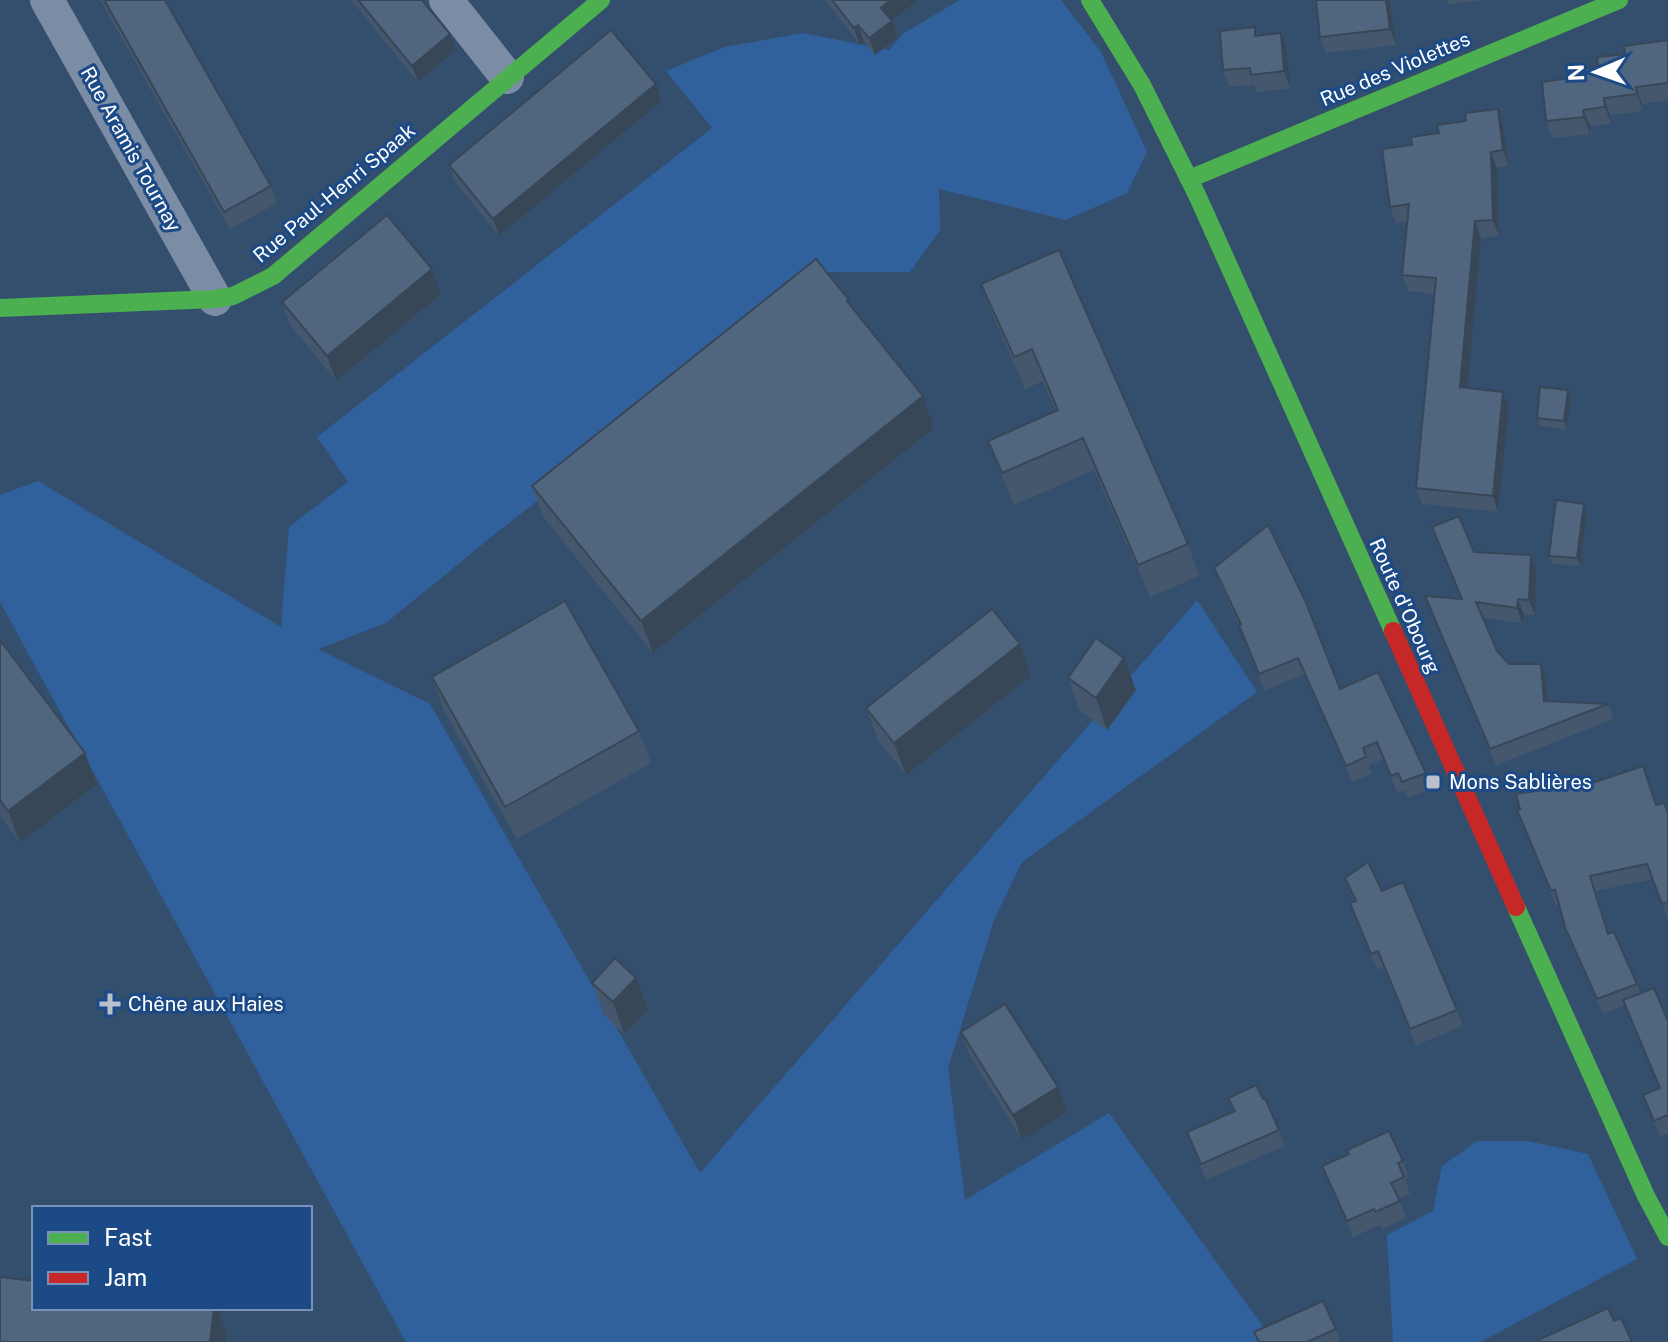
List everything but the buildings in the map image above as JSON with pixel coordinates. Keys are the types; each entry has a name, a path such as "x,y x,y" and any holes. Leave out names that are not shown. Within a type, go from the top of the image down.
{"main road":[{"name":"Rue Paul-Henri Spaak","path":"0,308 215,299 233,296 273,276 601,0"},
{"name":"Route d'Obourg","path":"1090,0 1142,85 1189,179 1646,1196 1668,1237"},
{"name":"Rue des Violettes","path":"1189,179 1619,0"}],"street":[{"name":"Rue Aramis Tournay","path":"47,0 215,299"},
{"path":"446,0 507,77"}],"shaded area":[{"path":"960,0 1061,0 1101,52 1147,152 1127,193 1066,220 939,189 940,230 910,272 829,272 386,623 318,649 430,704 700,1173 1197,600 1257,692 1022,862 994,920 948,1068 965,1200 1109,1113 1274,1342 406,1342 0,602 0,495 38,481 281,627 289,527 348,482 317,437 712,128 666,71 725,47 803,33 889,50 904,33"},
{"path":"1477,1141 1528,1141 1588,1154 1637,1259 1480,1342 1393,1342 1387,1235 1433,1211 1442,1166"}],"traffic: fast":[{"path":"0,308 215,299 233,296 273,276 601,0"},
{"path":"1090,0 1142,85 1197,195 1393,631"},
{"path":"1189,179 1619,0"},
{"path":"1516,907 1646,1196 1668,1237"}],"traffic: jam":[{"path":"1393,631 1516,907"}],"place":[{"name":"Mons Sablières","path":"1433,782"},
{"name":"Chêne aux Haies","path":"110,1004"}]}
